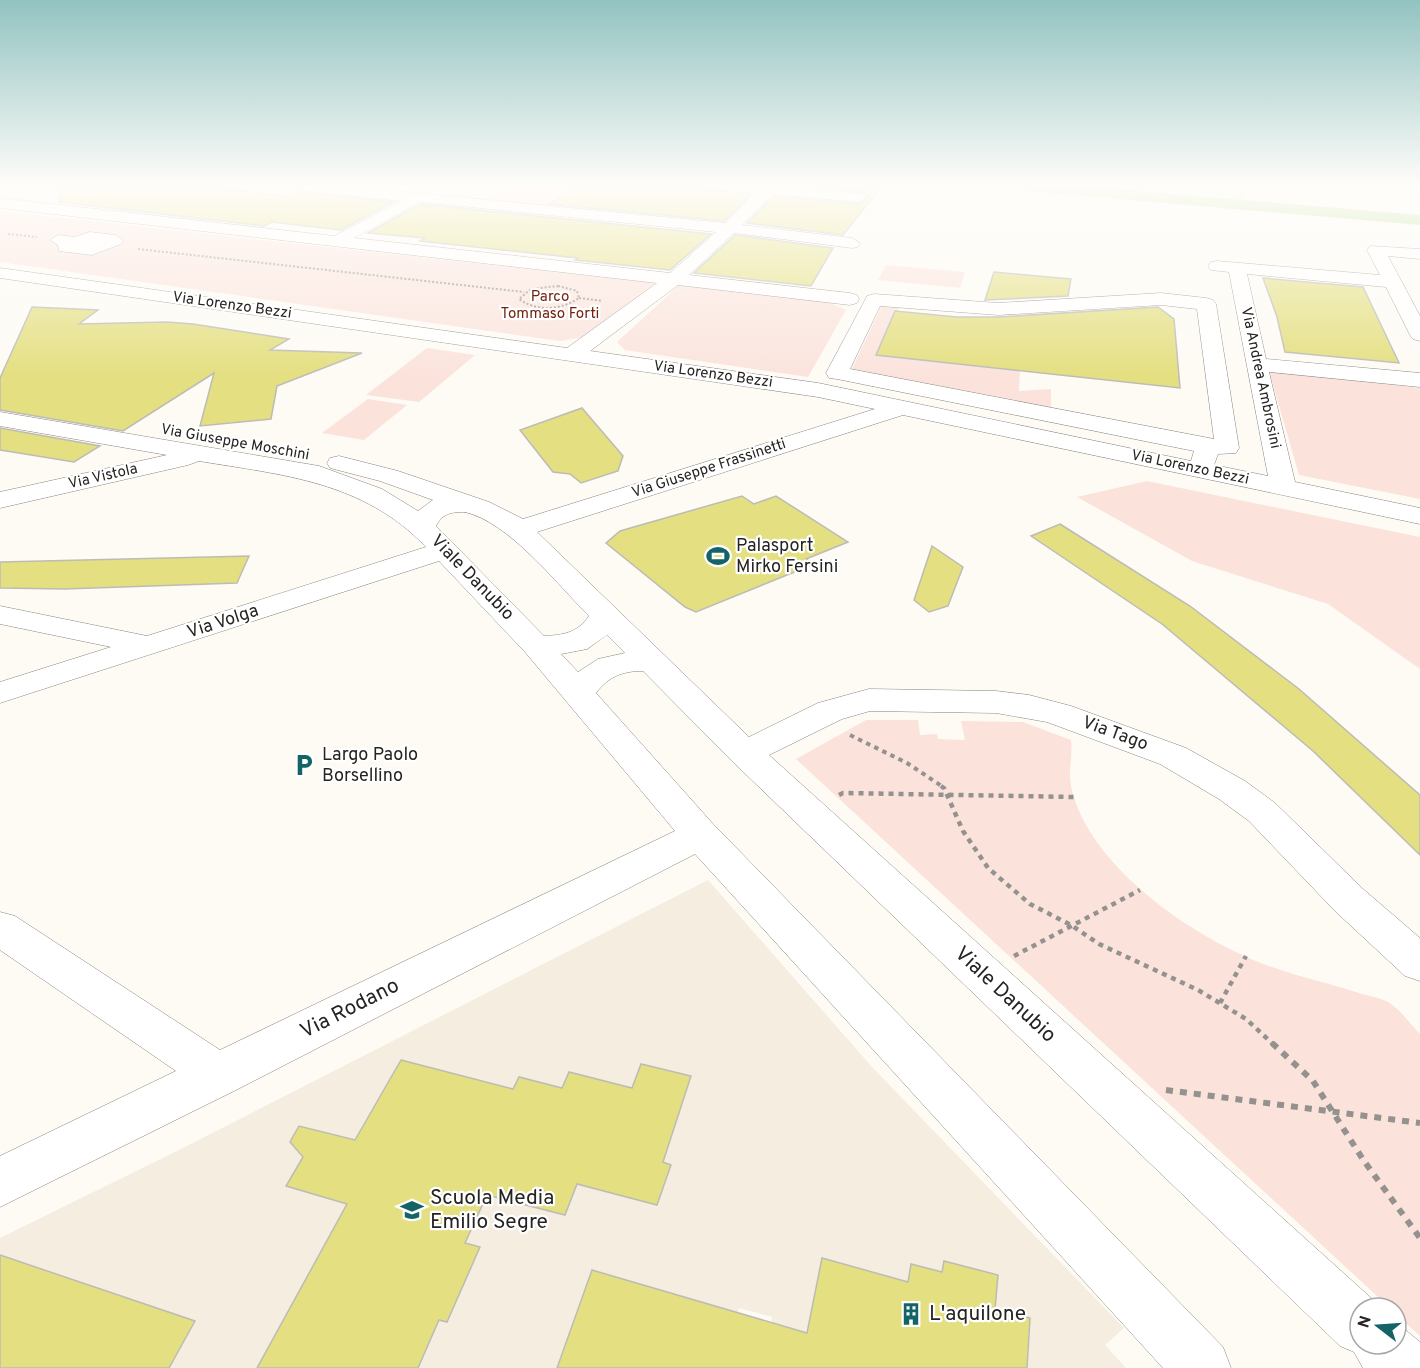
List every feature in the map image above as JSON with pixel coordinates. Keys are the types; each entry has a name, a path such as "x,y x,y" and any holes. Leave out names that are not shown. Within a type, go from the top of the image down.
{"street":[{"path":"415,250 850,299"},
{"path":"571,355 674,279 706,250"},
{"path":"1420,254 1376,250 1420,335"},
{"path":"1215,266 1394,282"},
{"name":"Via Andrea Ambrosini","path":"1237,268 1283,488"},
{"name":"Via Lorenzo Bezzi","path":"0,273 818,390 1420,516"},
{"path":"1161,299 1206,304 1227,448 1208,446 837,373 874,300 998,309 1161,299"},
{"path":"1257,364 1420,380"},
{"name":"Via Giuseppe Moschini","path":"0,404 311,456 389,476 466,503"},
{"name":"Via Giuseppe Frassinetti","path":"519,529 899,408"},
{"name":"Via Giuseppe Moschini","path":"0,419 307,471 340,481 385,502 422,527"},
{"path":"1200,470 1208,446"},
{"name":"Via Vistola","path":"0,500 206,454"},
{"name":"Viale Danubio","path":"1202,1368 700,835 536,645 422,527 429,513 436,508 466,503 506,519 519,529 745,753 1348,1315"},
{"name":"Via Volga","path":"0,693 446,550"},
{"path":"0,615 149,646"},
{"path":"536,645 564,645 583,640 597,630 606,615"},
{"path":"578,693 588,679 603,667 628,662 651,662"},
{"name":"Via Tago","path":"745,753 821,715 847,705 882,699 1012,704 1065,716 1162,751 1217,779 1262,812 1349,900 1420,964"},
{"name":"Via Rodano","path":"0,1182 700,835"},
{"path":"0,928 219,1075"},
{"path":"1392,1356 1405,1368"}],"path":[{"path":"147,250 524,292 541,287 558,286 570,288 579,294 576,301 569,304 545,307 521,302 520,295 524,292"},
{"path":"821,715 859,740 907,763 944,788 963,831 988,868 1030,904 1071,925 1099,944 1198,990 1246,1019 1313,1081 1364,1161 1420,1238"},
{"path":"805,809 843,793 1075,797"},
{"path":"982,973 1140,890"},
{"path":"1220,1003 1246,956"},
{"path":"1131,1113 1162,1089 1420,1123"}],"shaded area":[{"path":"708,880 872,1067 1124,1328 1105,1345 1126,1368 763,1368 772,1317 739,1308 724,1368 0,1368 0,1238 179,1150"}],"green space":[{"name":"Parco Tommaso Forti","path":"0,250 354,250 656,283 584,337 560,341 0,262"},
{"path":"886,265 965,272 960,288 878,280"},
{"path":"679,285 826,301 846,310 808,377 625,350 617,342"},
{"path":"881,307 900,307 880,353 1020,369 1019,391 1051,389 1051,409 851,371"},
{"path":"427,348 475,355 419,402 366,395"},
{"path":"1269,371 1420,388 1420,499 1299,475"},
{"path":"368,399 407,405 364,440 322,433"},
{"path":"1147,481 1420,537 1420,669 1328,604 1192,561 1077,497"},
{"path":"866,720 918,720 920,735 937,734 938,739 965,740 961,721 1023,722 1071,740 1071,786 1082,816 1100,846 1123,873 1151,898 1214,941 1245,956 1286,972 1382,999 1405,1017 1420,1034 1420,1336 1408,1325 1408,1296 1377,1296 796,759"}],"building":[{"path":"502,250 693,250 670,270 575,260 578,258"},
{"path":"719,250 832,250 811,286 694,273"},
{"path":"994,272 1071,279 1068,296 985,300"},
{"path":"1263,278 1363,287 1399,363 1285,352 1277,317"},
{"path":"32,307 98,310 79,324 167,322 193,324 289,339 270,350 362,353 277,386 271,419 200,426 214,373 123,431 0,410 0,378"},
{"path":"1158,307 1174,319 1180,388 876,355 895,311 957,317 998,317"},
{"path":"582,408 623,456 618,471 581,483 570,474 553,472 520,430"},
{"path":"0,428 100,446 74,462 0,450"},
{"name":"Palasport Mirko Fersini","path":"742,496 754,504 776,496 848,542 806,559 814,564 696,612 685,607 606,543 620,531"},
{"path":"1060,524 1190,606 1299,689 1420,795 1420,855 1313,751 1162,624 1031,536"},
{"path":"932,546 963,567 948,606 929,612 914,600"},
{"path":"249,556 237,583 65,589 0,588 0,562"},
{"name":"Scuola Media Emilio Segre","path":"401,1060 513,1089 519,1077 562,1088 569,1072 632,1088 641,1064 691,1076 663,1162 671,1165 657,1205 577,1184 565,1215 487,1195 465,1243 480,1247 447,1322 439,1320 418,1368 257,1368 347,1204 286,1186 303,1157 290,1142 299,1126 355,1140"},
{"path":"0,1255 195,1321 169,1368 0,1368"},
{"path":"822,1258 908,1282 911,1264 942,1272 944,1261 998,1275 995,1309 1030,1318 1027,1368 557,1368 592,1270 807,1333"}],"place":[{"name":"Palasport Mirko Fersini","path":"718,556"},
{"name":"Largo Paolo Borsellino","path":"304,765"},
{"name":"Scuola Media Emilio Segre","path":"412,1210"},
{"name":"L'aquilone","path":"911,1314"}]}
